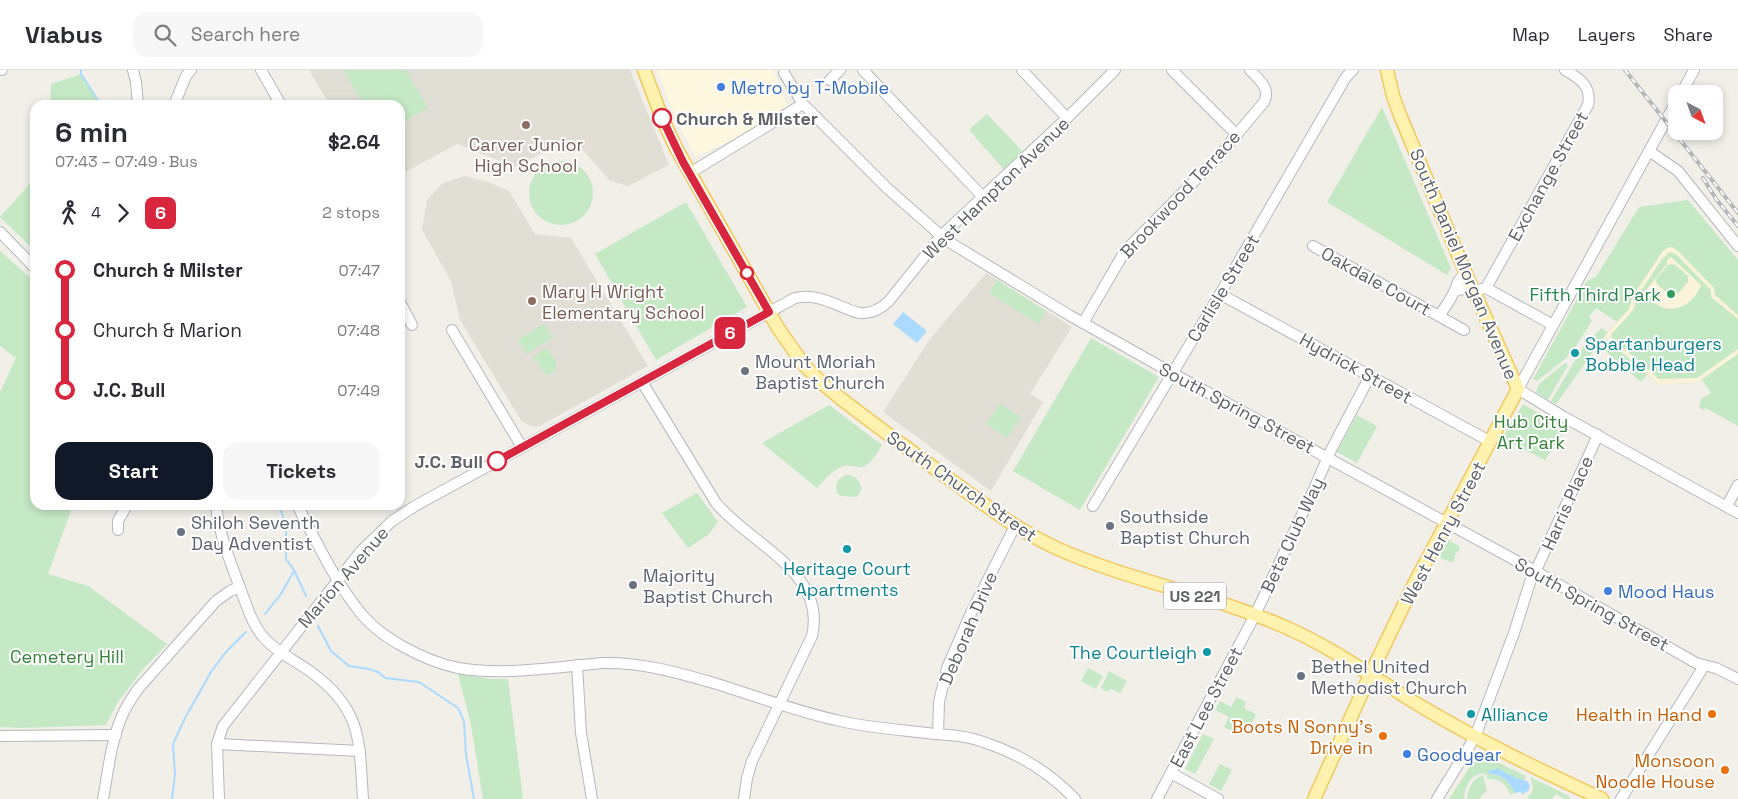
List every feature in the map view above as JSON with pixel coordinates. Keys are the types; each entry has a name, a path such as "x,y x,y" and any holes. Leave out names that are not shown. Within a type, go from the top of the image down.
{"main road":[{"name":"South Church Street","path":"644,70 665,126 690,173 769,312 796,355 822,383 901,444 1015,526 1055,547 1084,559 1255,615 1311,639 1475,737 1508,755 1602,799"},
{"name":"South Daniel Morgan Avenue","path":"1387,70 1400,115 1466,274 1480,289 1518,389"},
{"name":"West Henry Street","path":"1314,799 1370,676 1446,522 1518,389"}],"street":[{"path":"133,70 138,100"},
{"path":"176,100 186,76 191,70"},
{"path":"260,70 278,100"},
{"path":"830,80 840,70"},
{"path":"863,70 983,197"},
{"path":"1022,70 1067,118"},
{"name":"West Hampton Avenue","path":"769,312 795,298 811,295 859,313 866,314 879,310 889,302 941,236 1067,118 1115,70"},
{"path":"1172,70 1237,135"},
{"name":"Brookwood Terrace","path":"1083,323 1125,250 1218,157 1264,102 1266,95 1264,85 1250,70"},
{"name":"Carlisle Street","path":"1093,506 1220,294 1346,77 1353,70"},
{"name":"Exchange Street","path":"1480,289 1588,105 1589,94 1584,83 1564,70"},
{"path":"1686,85 1694,70"},
{"name":"South Spring Street","path":"784,73 803,104 887,188 941,236 988,266 1083,323 1172,373 1535,571 1704,666 1716,668 1738,679"},
{"path":"690,173 803,104"},
{"name":"West Henry Street","path":"1518,389 1668,117"},
{"path":"1649,151 1678,171 1738,246"},
{"path":"0,232 30,263"},
{"name":"Oakdale Court","path":"1313,246 1464,330"},
{"name":"Oakdale Court","path":"1439,316 1455,291 1455,286 1459,279 1466,274"},
{"path":"1480,289 1553,325"},
{"name":"Oakdale Court","path":"1455,291 1480,289"},
{"name":"Hydrick Street","path":"1220,294 1491,442"},
{"path":"405,312 412,325"},
{"name":"Marion Avenue","path":"219,799 217,744 220,732 226,721 337,580 366,545 392,520 769,312"},
{"path":"452,330 522,447"},
{"name":"Beta Club Way","path":"1255,615 1331,450 1370,376"},
{"path":"642,382 716,503 727,515 789,567 803,583 810,596 814,611 812,636 752,761 744,799"},
{"name":"South Daniel Morgan Avenue","path":"1518,389 1738,513"},
{"name":"Harris Place","path":"1437,799 1475,737 1504,660 1531,579 1598,435"},
{"path":"1726,506 1738,485"},
{"path":"118,530 118,521 124,510"},
{"path":"217,510 220,531 254,624 265,639 280,652 322,680 340,699 351,716 360,751 363,799"},
{"path":"300,510 337,580 356,608 388,639 428,659 457,668 489,672 619,662 653,666 779,704 851,723 981,741 1018,756 1051,776 1075,799"},
{"name":"Deborah Drive","path":"938,734 941,687 948,668 972,613 1015,526"},
{"path":"103,799 122,715 138,689 216,601 223,595 240,587"},
{"name":"East Lee Street","path":"1157,799 1255,615"},
{"path":"577,665 581,733 592,799"},
{"path":"1622,799 1704,666"},
{"path":"0,736 116,735"},
{"path":"217,744 360,751"},
{"path":"1171,773 1218,799"}],"shaded area":[{"name":"Carver Junior High School","path":"309,70 630,70 669,165 628,186 610,181 579,146 559,144 516,167 457,144 405,172 405,100 327,100"},
{"path":"657,70 774,70 787,106 741,135 696,157 675,117"},
{"name":"Mary H Wright Elementary School","path":"464,176 488,182 509,191 535,234 571,238 648,366 538,427 530,426 521,420 460,320 451,281 422,230 427,200 443,183"},
{"path":"986,273 1072,327 1030,394 1043,402 991,491 883,412 930,339"}],"green space":[{"path":"343,70 406,70 428,108 405,121 405,100 361,100"},
{"path":"81,74 98,100 50,100 51,84"},
{"path":"1382,107 1451,268 1447,275 1327,202"},
{"path":"987,114 1027,156 1008,174 969,130"},
{"path":"561,161 579,167 587,175 593,193 587,211 579,219 561,225 543,219 535,211 529,193 535,175 543,167"},
{"path":"30,184 30,246 0,217"},
{"name":"Fifth Third Park","path":"1688,200 1738,260 1738,426 1706,408 1703,410 1699,407 1701,399 1711,393 1702,380 1698,382 1659,385 1647,375 1641,382 1602,348 1608,340 1606,334 1556,404 1551,401 1582,349 1601,328 1607,332 1617,322 1596,308 1589,317 1592,321 1565,359 1537,381 1533,379 1587,281 1596,277 1639,207"},
{"path":"686,202 747,307 656,360 595,254"},
{"name":"Cemetery Hill","path":"0,251 30,278 30,510 71,510 48,574 88,586 167,644 144,668 118,702 106,725 0,727 0,392 16,358 0,346"},
{"path":"997,280 1046,311 1038,324 989,293"},
{"path":"544,324 553,338 526,354 518,340"},
{"path":"1091,338 1159,377 1080,510 1013,471"},
{"path":"546,348 556,362 556,369 549,375 546,375 533,357"},
{"path":"1565,363 1568,365 1548,400 1536,392 1539,384"},
{"path":"1000,403 1021,417 1007,438 986,424"},
{"name":"Hub City Art Park","path":"1523,404 1565,429 1545,460 1502,438"},
{"path":"829,405 882,445 872,460 865,466 838,468 817,488 762,443"},
{"path":"1357,415 1377,426 1357,463 1337,452"},
{"path":"846,475 854,477 860,483 861,490 856,497 841,496 837,493 837,482"},
{"path":"697,493 718,522 708,535 688,548 662,513"},
{"path":"1448,540 1459,546 1460,549 1454,556 1453,562 1439,557"},
{"path":"1088,668 1103,676 1096,689 1081,681"},
{"path":"1109,671 1127,681 1120,693 1111,689 1107,692 1101,688"},
{"path":"458,674 491,679 508,679 523,799 483,799 471,725"},
{"path":"1236,697 1246,702 1244,708 1256,714 1250,727 1245,725 1240,735 1224,727 1229,717 1215,710 1220,701 1231,707"},
{"path":"1203,734 1214,739 1195,774 1185,769"},
{"path":"1482,755 1526,776 1524,780 1498,771 1489,770 1489,774 1505,780 1515,793 1510,794 1502,782 1495,779 1487,779 1486,774 1482,773 1471,779 1465,790 1464,799 1449,799 1477,756"},
{"path":"1220,764 1232,770 1221,791 1209,784"},
{"path":"1483,775 1487,791 1480,799 1467,799 1471,784"},
{"path":"1530,777 1567,795 1571,799 1565,799 1556,794 1552,799 1531,799 1527,797 1533,790"}],"sand":[{"path":"1672,247 1714,288 1715,295 1738,315 1738,319 1711,297 1711,290 1677,255 1670,252 1662,259 1637,297 1634,309 1611,337 1659,379 1697,378 1738,349 1738,354 1698,382 1659,385 1608,340 1606,334 1629,309 1633,296 1662,252"},
{"path":"1671,257 1701,285 1690,301 1674,308 1658,305 1651,299 1646,290 1667,264 1667,260","holes":["1674,264 1688,276 1688,282 1676,296 1671,296 1657,284 1656,279 1668,265"]}],"water":[{"path":"903,312 927,331 917,343 893,324"},
{"path":"1497,768 1516,778 1527,781 1530,785 1529,790 1523,794 1520,792 1515,793 1505,779 1498,775 1489,774 1489,770 1496,770"}],"waterway":[{"path":"81,70 81,74 98,100"},
{"path":"281,510 286,525 286,559 294,570 306,596"},
{"path":"265,614 281,594 294,571"},
{"path":"318,626 331,651 349,666 369,669 378,672 385,678 419,682 458,708 464,721 466,755 474,799"},
{"path":"172,799 175,774 173,744 185,718 211,672 225,653 246,632"}],"railway":[{"path":"1625,70 1738,213"},
{"path":"1703,178 1716,199 1738,226"}],"bus line":[{"name":"6","path":"497,461 769,312 683,162 662,118"}],"place":[{"name":"Metro by T-Mobile","path":"721,87"},
{"name":"Church & Milster","path":"662,118"},
{"name":"Carver Junior High School","path":"526,125"},
{"name":"Fifth Third Park","path":"1671,294"},
{"name":"Mary H Wright Elementary School","path":"532,301"},
{"name":"Spartanburgers Bobble Head","path":"1575,353"},
{"name":"Mount Moriah Baptist Church","path":"745,371"},
{"name":"J.C. Bull","path":"497,461"},
{"name":"Southside Baptist Church","path":"1110,526"},
{"name":"Shiloh Seventh Day Adventist","path":"181,532"},
{"name":"Heritage Court Apartments","path":"847,549"},
{"name":"Majority Baptist Church","path":"633,585"},
{"name":"Mood Haus","path":"1608,591"},
{"name":"The Courtleigh","path":"1207,652"},
{"name":"Bethel United Methodist Church","path":"1301,676"},
{"name":"Alliance","path":"1471,714"},
{"name":"Health in Hand","path":"1712,714"},
{"name":"Boots N Sonny's Drive in","path":"1383,736"},
{"name":"Goodyear","path":"1407,754"},
{"name":"Monsoon Noodle House","path":"1725,770"}]}
